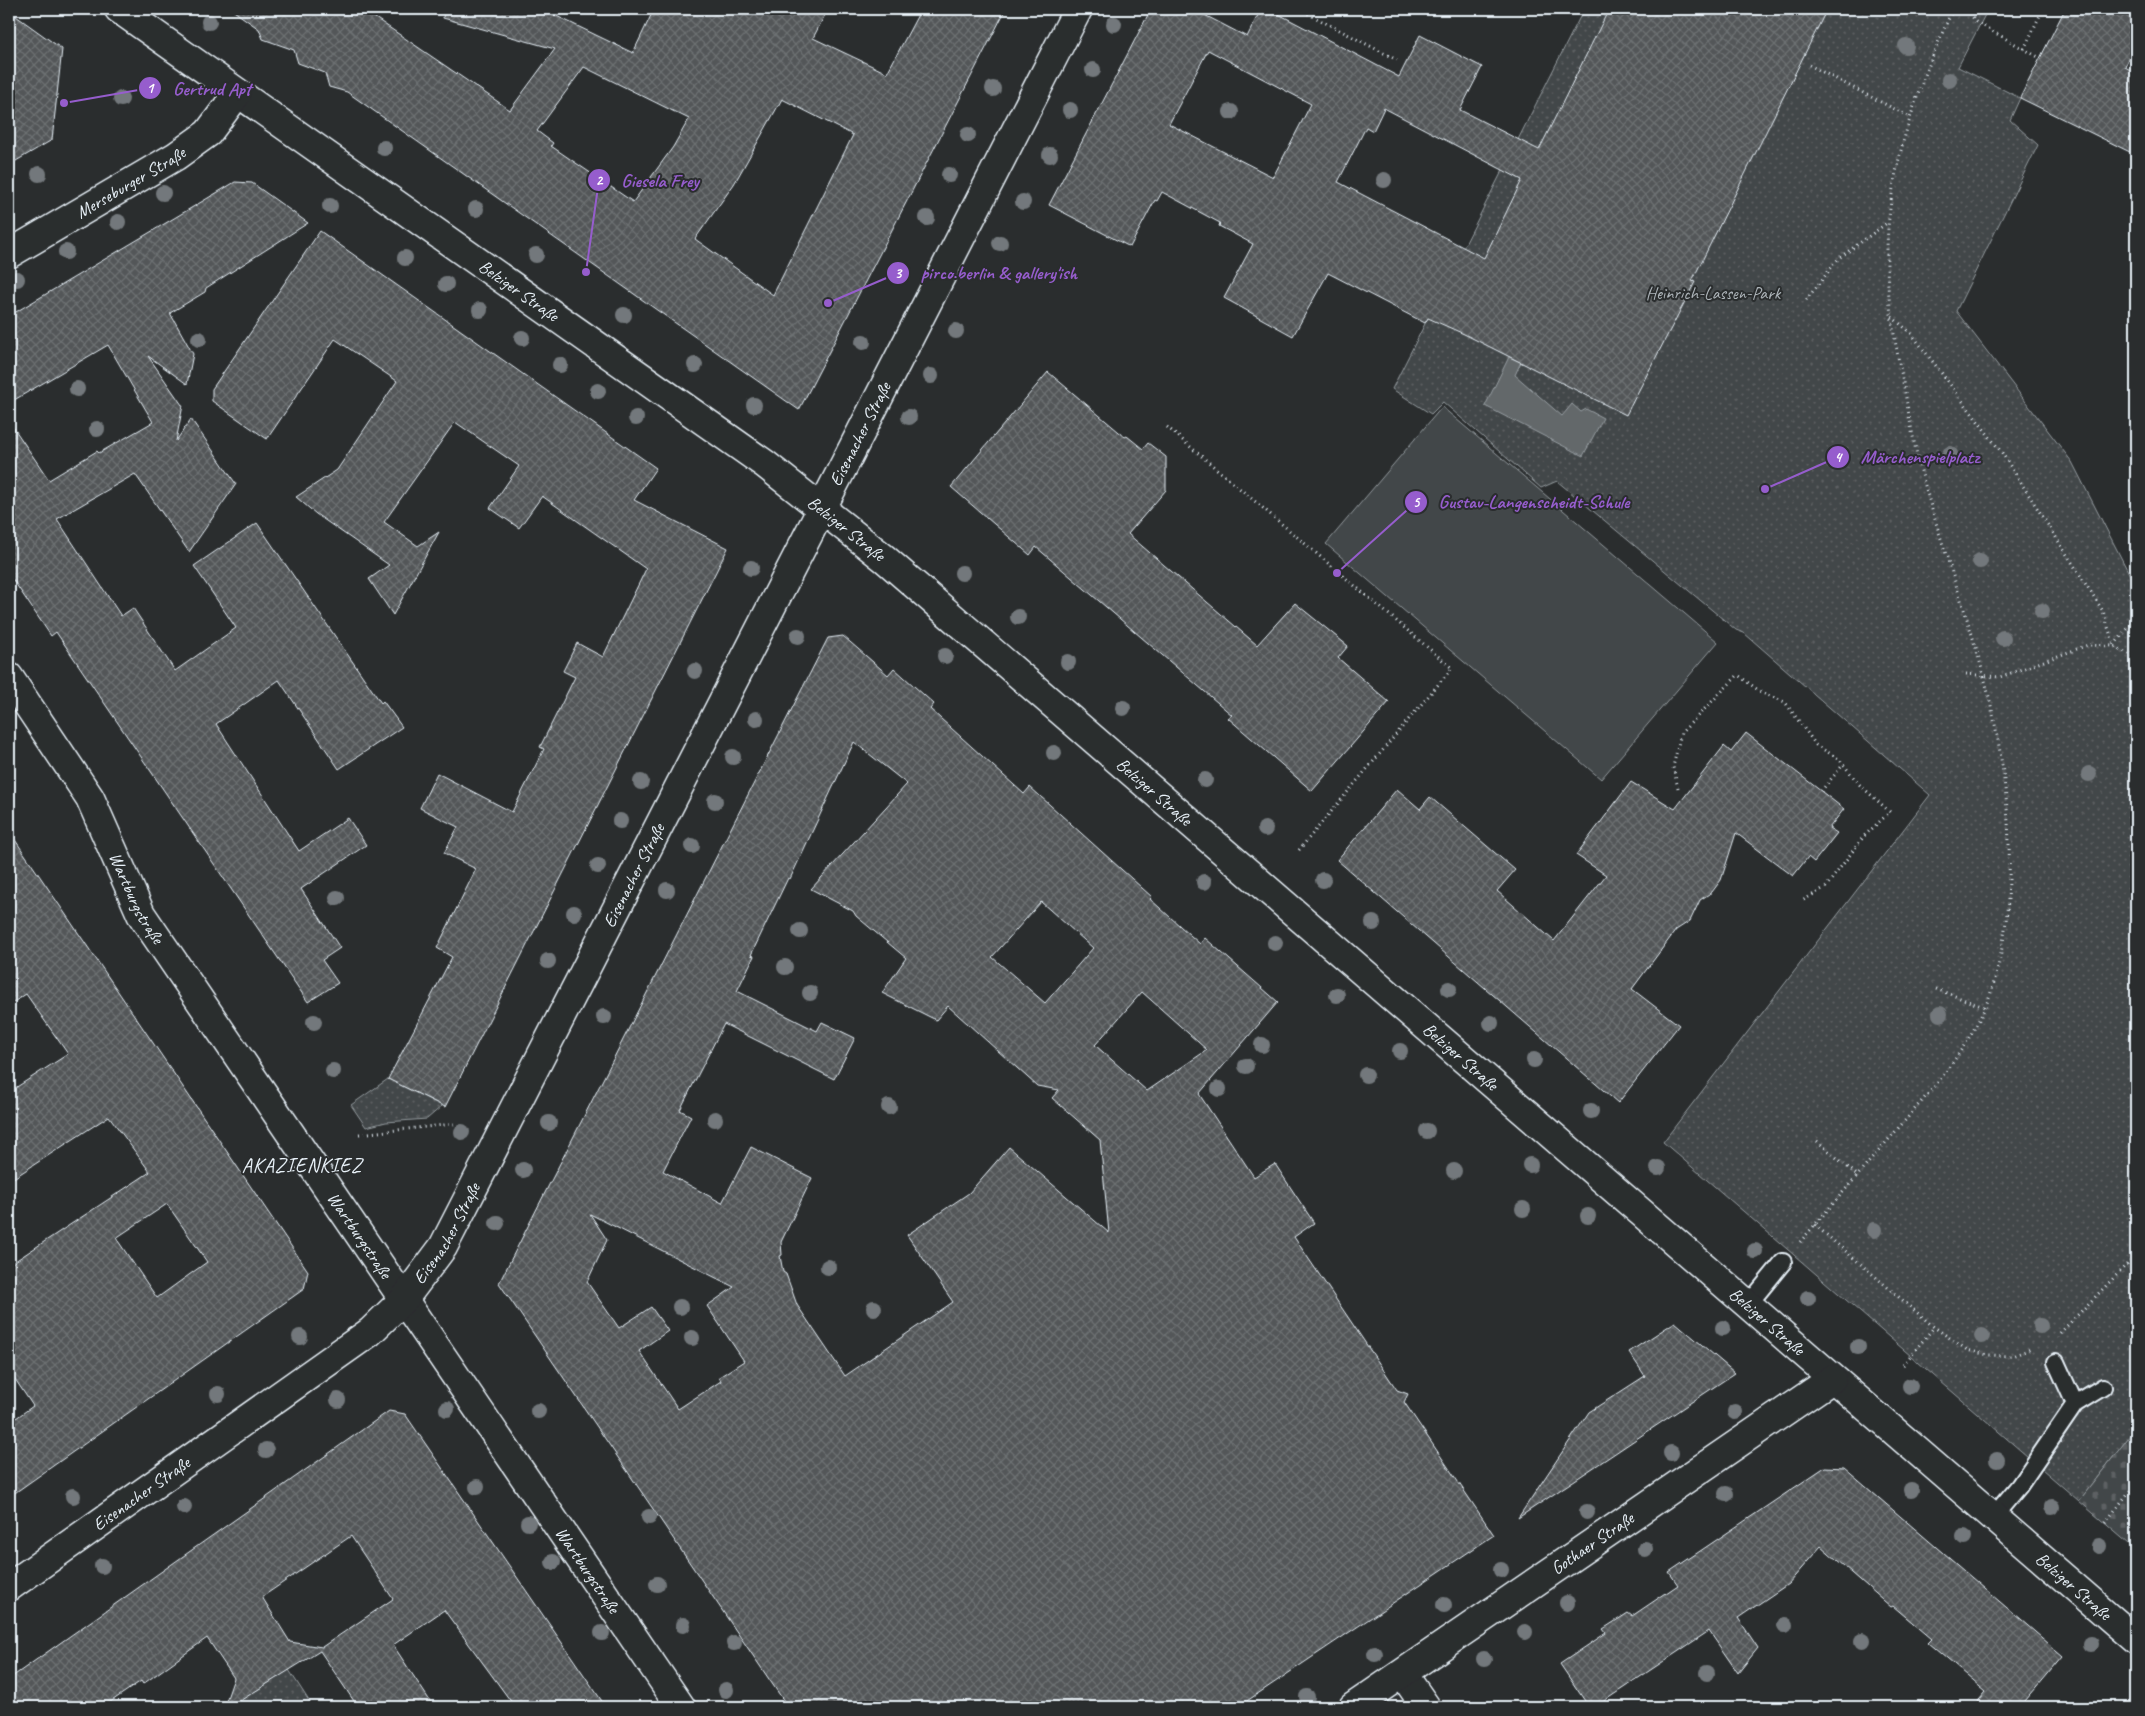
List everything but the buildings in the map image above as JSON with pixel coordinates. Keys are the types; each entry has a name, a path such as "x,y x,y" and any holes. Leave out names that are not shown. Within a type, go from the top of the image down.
{"street":[{"name":"Belziger Straße","path":"119,9 237,94 765,464 885,559 1747,1306 2136,1640"},
{"name":"Eisenacher Straße","path":"9,1587 370,1332 404,1299 443,1247 820,508 1078,9"},
{"name":"Merseburger Straße","path":"9,254 184,150 208,133 237,94"},
{"name":"Wartburgstraße","path":"9,677 90,798 141,914 681,1707"},
{"name":"Gothaer Straße","path":"1353,1707 1832,1379"},
{"path":"1403,1674 1426,1707"}],"lane":[{"path":"1747,1306 1782,1262"},
{"path":"2056,1362 2075,1404"},
{"path":"1993,1517 2018,1486 2075,1404 2103,1387"}],"path":[{"path":"1299,9 1397,60"},
{"path":"1782,1262 1940,1080 1961,1052 1992,990 2006,924 2009,863 2006,804 1998,750 1983,675 1918,459 1891,316 1887,268 1888,222 1896,170 1910,117 1932,56 1953,9"},
{"path":"1967,9 1976,22 2040,58"},
{"path":"2024,49 2044,9"},
{"path":"1809,65 1910,117"},
{"path":"1806,300 1839,258 1888,222"},
{"path":"1891,316 1910,334 2002,453 2103,611 2114,646"},
{"path":"1167,427 1452,668 1298,851"},
{"path":"1904,464 1918,459"},
{"path":"2114,646 2136,619"},
{"path":"1966,674 2000,677 2088,645 2114,646 2136,658"},
{"path":"1678,788 1673,767 1681,733 1738,675 1762,694 1785,702 1816,745 1839,759 1860,785 1890,812 1864,836 1826,887 1802,901"},
{"path":"1821,791 1844,765"},
{"path":"1936,989 1984,1007"},
{"path":"359,1134 454,1124"},
{"path":"1817,1141 1857,1175"},
{"path":"1815,1225 1934,1327 1967,1350 1988,1355 2012,1356 2039,1346"},
{"path":"2054,1338 2066,1329 2136,1255"},
{"path":"2126,1265 2136,1276"},
{"path":"1903,1365 1934,1327"},
{"path":"2105,1523 2136,1483"}],"green space":[{"name":"Heinrich-Lassen-Park","path":"1584,9 1988,9 1958,67 2020,98 2010,120 2038,145 1956,311 2072,462 2136,587 2136,1428 2079,1501 1663,1142 1930,795 1744,633 1736,630 1557,481 1541,488 1443,402 1431,414 1392,389"},
{"path":"1442,407 1718,642 1601,779 1326,544"},
{"path":"388,1079 442,1106 427,1119 386,1122 366,1127 351,1105"},
{"path":"2136,1428 2136,1550 2079,1501"},
{"path":"289,1670 313,1707 230,1707"}],"shaded area":[{"path":"1509,357 1521,362 1515,375 1562,416 1572,404 1581,412 1586,409 1603,418 1583,456 1485,406"}],"place":[{"name":"Gertrud Apt","path":"64,103"},
{"name":"Giesela Frey","path":"586,272"},
{"name":"pirco.berlin & gallery'ish","path":"828,303"},
{"name":"Märchenspielplatz","path":"1765,489"},
{"name":"Gustav-Langenscheidt-Schule","path":"1337,573"}],"district":[{"name":"AKAZIENKIEZ","path":"302,1165"}]}
